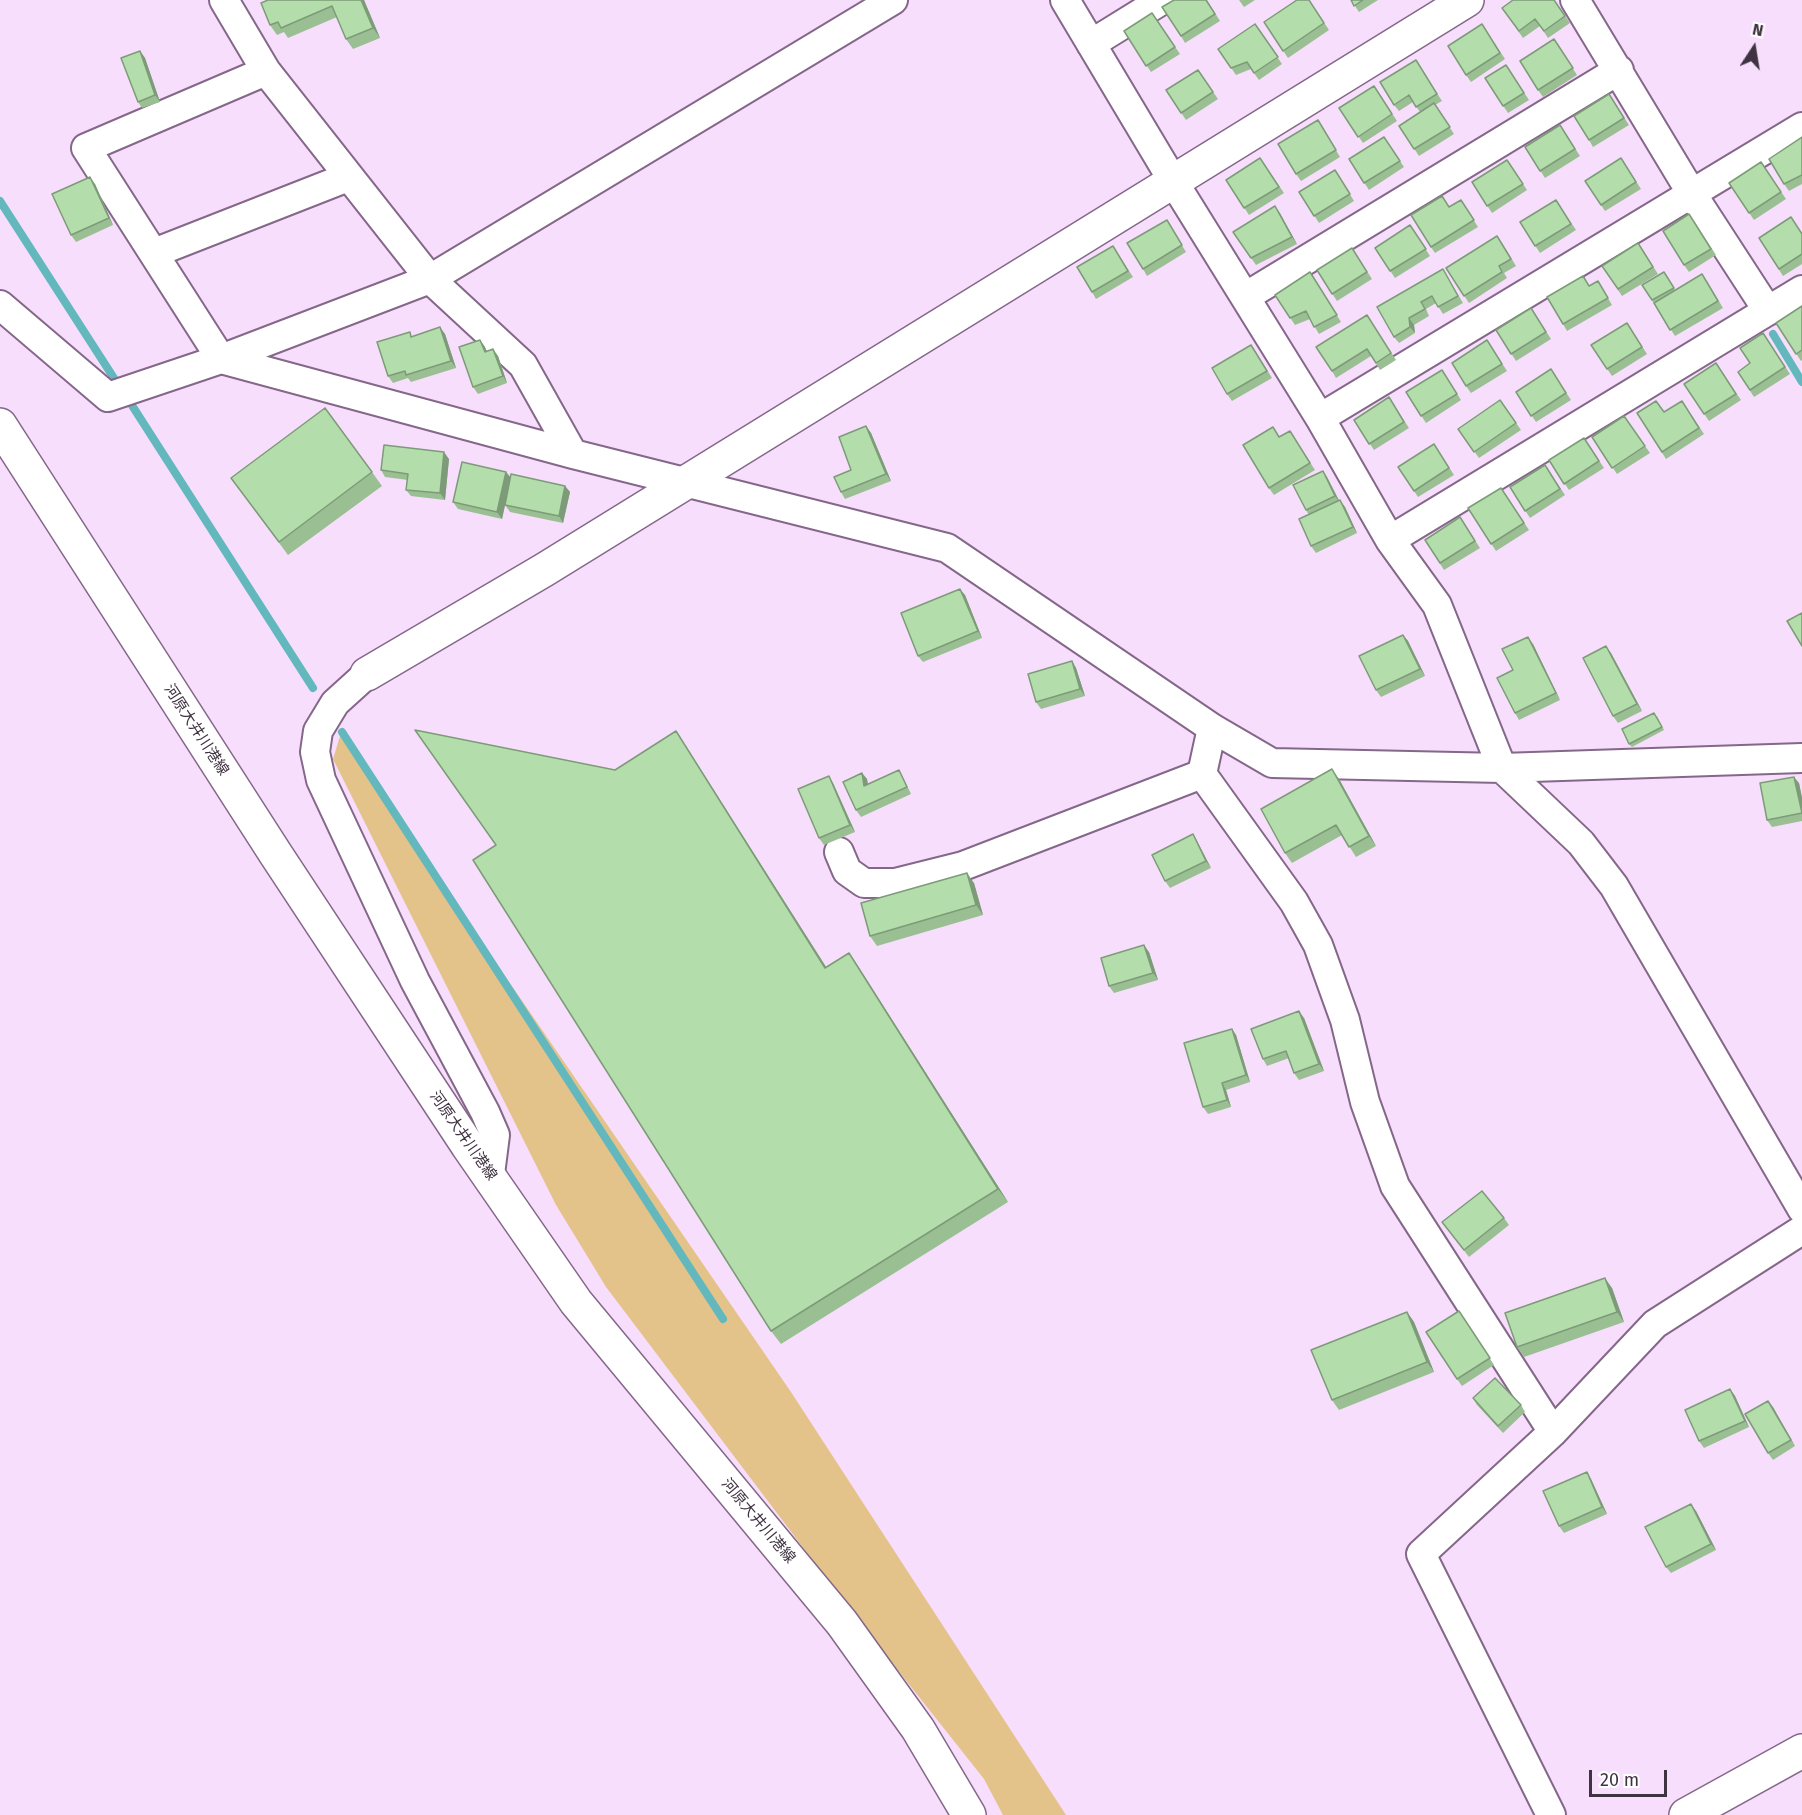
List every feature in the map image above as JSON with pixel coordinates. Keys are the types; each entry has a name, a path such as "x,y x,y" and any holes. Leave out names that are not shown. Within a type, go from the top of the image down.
{"main road":[{"path":"367,674 687,482 1467,0"},
{"name":"河原大井川港線","path":"0,425 275,853 468,1146 490,1174 576,1302 842,1623 918,1729 969,1815"},
{"path":"1686,1815 1802,1751"}],"street":[{"path":"224,0 266,71 430,279 523,365 573,454"},
{"path":"0,305 120,392 221,359 430,279 893,0"},
{"path":"1065,0 1173,181 1320,418 1390,540 1437,605 1502,768 1581,843 1614,886 1802,1209"},
{"path":"1091,44 1162,0"},
{"path":"1575,0 1692,194 1767,310"},
{"path":"1245,297 1619,70"},
{"path":"266,71 86,148 221,359 573,454 947,548 1212,728 1272,763 1502,768 1802,758"},
{"path":"1320,418 1802,127"},
{"path":"154,253 348,177"},
{"path":"1390,540 1802,290"},
{"path":"367,674 335,702 318,730 315,752 321,780 415,981 495,1135 490,1174"},
{"path":"1212,728 1202,774 1294,902 1318,945 1345,1020 1365,1102 1395,1186 1553,1432"},
{"path":"839,852 847,871 864,883 895,883 963,866 1202,774"},
{"path":"1551,1815 1421,1554 1553,1432 1655,1324 1802,1230"}],"shaded area":[{"path":"340,736 791,1392 1066,1815 1003,1815 984,1779 851,1611 606,1287 556,1205 333,759"}],"building":[{"path":"268,0 361,0 373,28 346,39 332,6 281,28 278,22 270,25 261,3"},
{"path":"1174,0 1206,0 1215,14 1181,36 1162,7"},
{"path":"1297,0 1309,0 1324,23 1283,51 1264,22"},
{"path":"1351,0 1363,0 1354,6"},
{"path":"1513,0 1554,0 1565,16 1544,31 1535,19 1519,31 1502,8"},
{"path":"1152,13 1175,47 1146,66 1124,31"},
{"path":"1255,24 1278,57 1254,73 1247,62 1231,68 1218,49"},
{"path":"1482,24 1500,53 1466,75 1448,46"},
{"path":"1554,39 1573,68 1538,90 1520,61"},
{"path":"140,51 155,95 138,102 121,58"},
{"path":"1416,60 1437,94 1416,107 1409,95 1394,105 1380,82"},
{"path":"1506,65 1524,93 1503,106 1485,78"},
{"path":"1198,70 1213,92 1181,113 1166,90"},
{"path":"1374,86 1392,114 1358,137 1339,108"},
{"path":"1609,94 1624,118 1589,140 1574,116"},
{"path":"1434,103 1450,127 1414,149 1399,126"},
{"path":"1318,120 1336,150 1296,174 1278,144"},
{"path":"1560,125 1575,149 1540,171 1525,147"},
{"path":"1384,137 1400,161 1364,183 1349,159"},
{"path":"1802,137 1802,175 1784,184 1769,159"},
{"path":"1260,158 1279,187 1244,208 1226,180"},
{"path":"1621,158 1636,182 1601,205 1585,181"},
{"path":"1507,160 1523,184 1487,206 1472,182"},
{"path":"1761,162 1781,192 1749,213 1729,183"},
{"path":"1335,170 1350,194 1314,216 1299,192"},
{"path":"90,177 109,218 71,235 52,194"},
{"path":"1442,196 1449,207 1461,200 1474,220 1431,247 1411,215"},
{"path":"1556,200 1571,224 1535,246 1520,222"},
{"path":"1275,206 1292,237 1251,258 1233,232"},
{"path":"1689,214 1711,249 1684,265 1663,231"},
{"path":"1791,217 1802,234 1802,254 1779,269 1759,238"},
{"path":"1167,220 1182,245 1143,269 1127,243"},
{"path":"1410,225 1426,249 1390,271 1375,248"},
{"path":"1497,236 1511,259 1499,266 1502,272 1464,296 1446,268"},
{"path":"1638,243 1653,267 1618,289 1602,266"},
{"path":"1113,246 1128,271 1092,292 1077,267"},
{"path":"1352,248 1367,272 1332,294 1317,270"},
{"path":"1443,269 1458,296 1438,307 1432,296 1421,302 1425,309 1409,318 1410,327 1394,337 1377,307"},
{"path":"1310,272 1337,315 1314,327 1306,311 1290,318 1275,295"},
{"path":"1664,272 1674,288 1652,300 1642,285"},
{"path":"1702,274 1718,301 1670,330 1654,303"},
{"path":"1583,276 1589,286 1598,281 1608,298 1563,324 1547,297"},
{"path":"1802,306 1802,350 1796,354 1776,323"},
{"path":"1531,308 1546,332 1511,354 1496,330"},
{"path":"1367,315 1391,353 1376,363 1367,349 1332,371 1316,347"},
{"path":"1627,323 1642,347 1607,369 1591,345"},
{"path":"440,327 451,361 406,375 405,371 388,376 377,342 410,332 411,337"},
{"path":"1763,333 1785,367 1750,390 1738,372 1750,363 1740,348"},
{"path":"480,340 485,352 493,349 503,376 473,387 459,347"},
{"path":"1487,340 1502,364 1466,386 1452,363"},
{"path":"1251,345 1267,371 1227,394 1212,368"},
{"path":"1716,363 1736,394 1704,414 1684,384"},
{"path":"1551,369 1566,393 1531,416 1516,392"},
{"path":"1442,370 1457,394 1421,416 1406,392"},
{"path":"1389,397 1404,422 1369,444 1354,420"},
{"path":"1500,400 1516,423 1474,452 1458,429"},
{"path":"1656,401 1664,412 1682,401 1699,428 1662,452 1637,413"},
{"path":"325,408 372,472 279,542 231,478"},
{"path":"1624,416 1645,446 1612,468 1592,437"},
{"path":"866,426 886,474 841,492 834,477 851,470 839,437"},
{"path":"1273,427 1279,437 1290,431 1310,463 1269,488 1243,445"},
{"path":"1584,438 1599,461 1564,484 1549,460"},
{"path":"1434,444 1449,468 1414,491 1398,467"},
{"path":"384,445 444,452 440,493 406,490 408,474 381,470"},
{"path":"462,462 506,472 497,512 453,502"},
{"path":"1545,465 1560,489 1525,511 1510,487"},
{"path":"1323,471 1335,496 1306,510 1293,485"},
{"path":"511,474 565,486 559,516 505,505"},
{"path":"1501,488 1524,523 1491,544 1468,508"},
{"path":"1340,500 1353,527 1311,546 1299,519"},
{"path":"1460,517 1475,541 1440,563 1425,540"},
{"path":"960,589 978,631 918,656 901,613"},
{"path":"1802,613 1802,646 1787,621"},
{"path":"1403,635 1420,669 1376,690 1359,656"},
{"path":"1528,637 1556,693 1515,713 1497,678 1513,670 1502,649"},
{"path":"1606,646 1637,704 1613,716 1583,658"},
{"path":"1072,661 1080,689 1036,702 1028,674"},
{"path":"1654,713 1662,727 1629,744 1622,729"},
{"path":"415,730 615,770 676,731 825,968 849,953 998,1189 771,1331 473,860 496,845"},
{"path":"1332,769 1369,836 1349,847 1336,825 1285,853 1261,809"},
{"path":"899,770 907,787 856,810 843,782 862,773 864,786"},
{"path":"829,776 850,825 819,838 798,789"},
{"path":"1794,777 1802,813 1767,820 1760,783"},
{"path":"1193,834 1206,861 1165,881 1152,855"},
{"path":"967,873 976,905 870,936 861,903"},
{"path":"1144,945 1153,973 1109,986 1101,958"},
{"path":"1299,1011 1319,1064 1294,1073 1286,1051 1263,1059 1251,1029"},
{"path":"1232,1029 1246,1075 1222,1083 1227,1100 1203,1107 1184,1043"},
{"path":"1482,1191 1504,1218 1464,1250 1442,1222"},
{"path":"1605,1278 1617,1312 1517,1347 1505,1313"},
{"path":"1459,1311 1490,1358 1457,1379 1426,1332"},
{"path":"1407,1312 1427,1362 1332,1400 1311,1350"},
{"path":"1495,1378 1521,1405 1498,1426 1473,1398"},
{"path":"1730,1389 1745,1421 1699,1441 1685,1410"},
{"path":"1768,1401 1791,1440 1768,1453 1745,1414"},
{"path":"1587,1472 1602,1507 1559,1526 1543,1491"},
{"path":"1691,1504 1711,1544 1666,1567 1645,1527"}],"waterway":[{"path":"0,201 119,386"},
{"path":"1773,334 1802,382"},
{"path":"126,396 313,688"},
{"path":"342,732 723,1319"}]}
